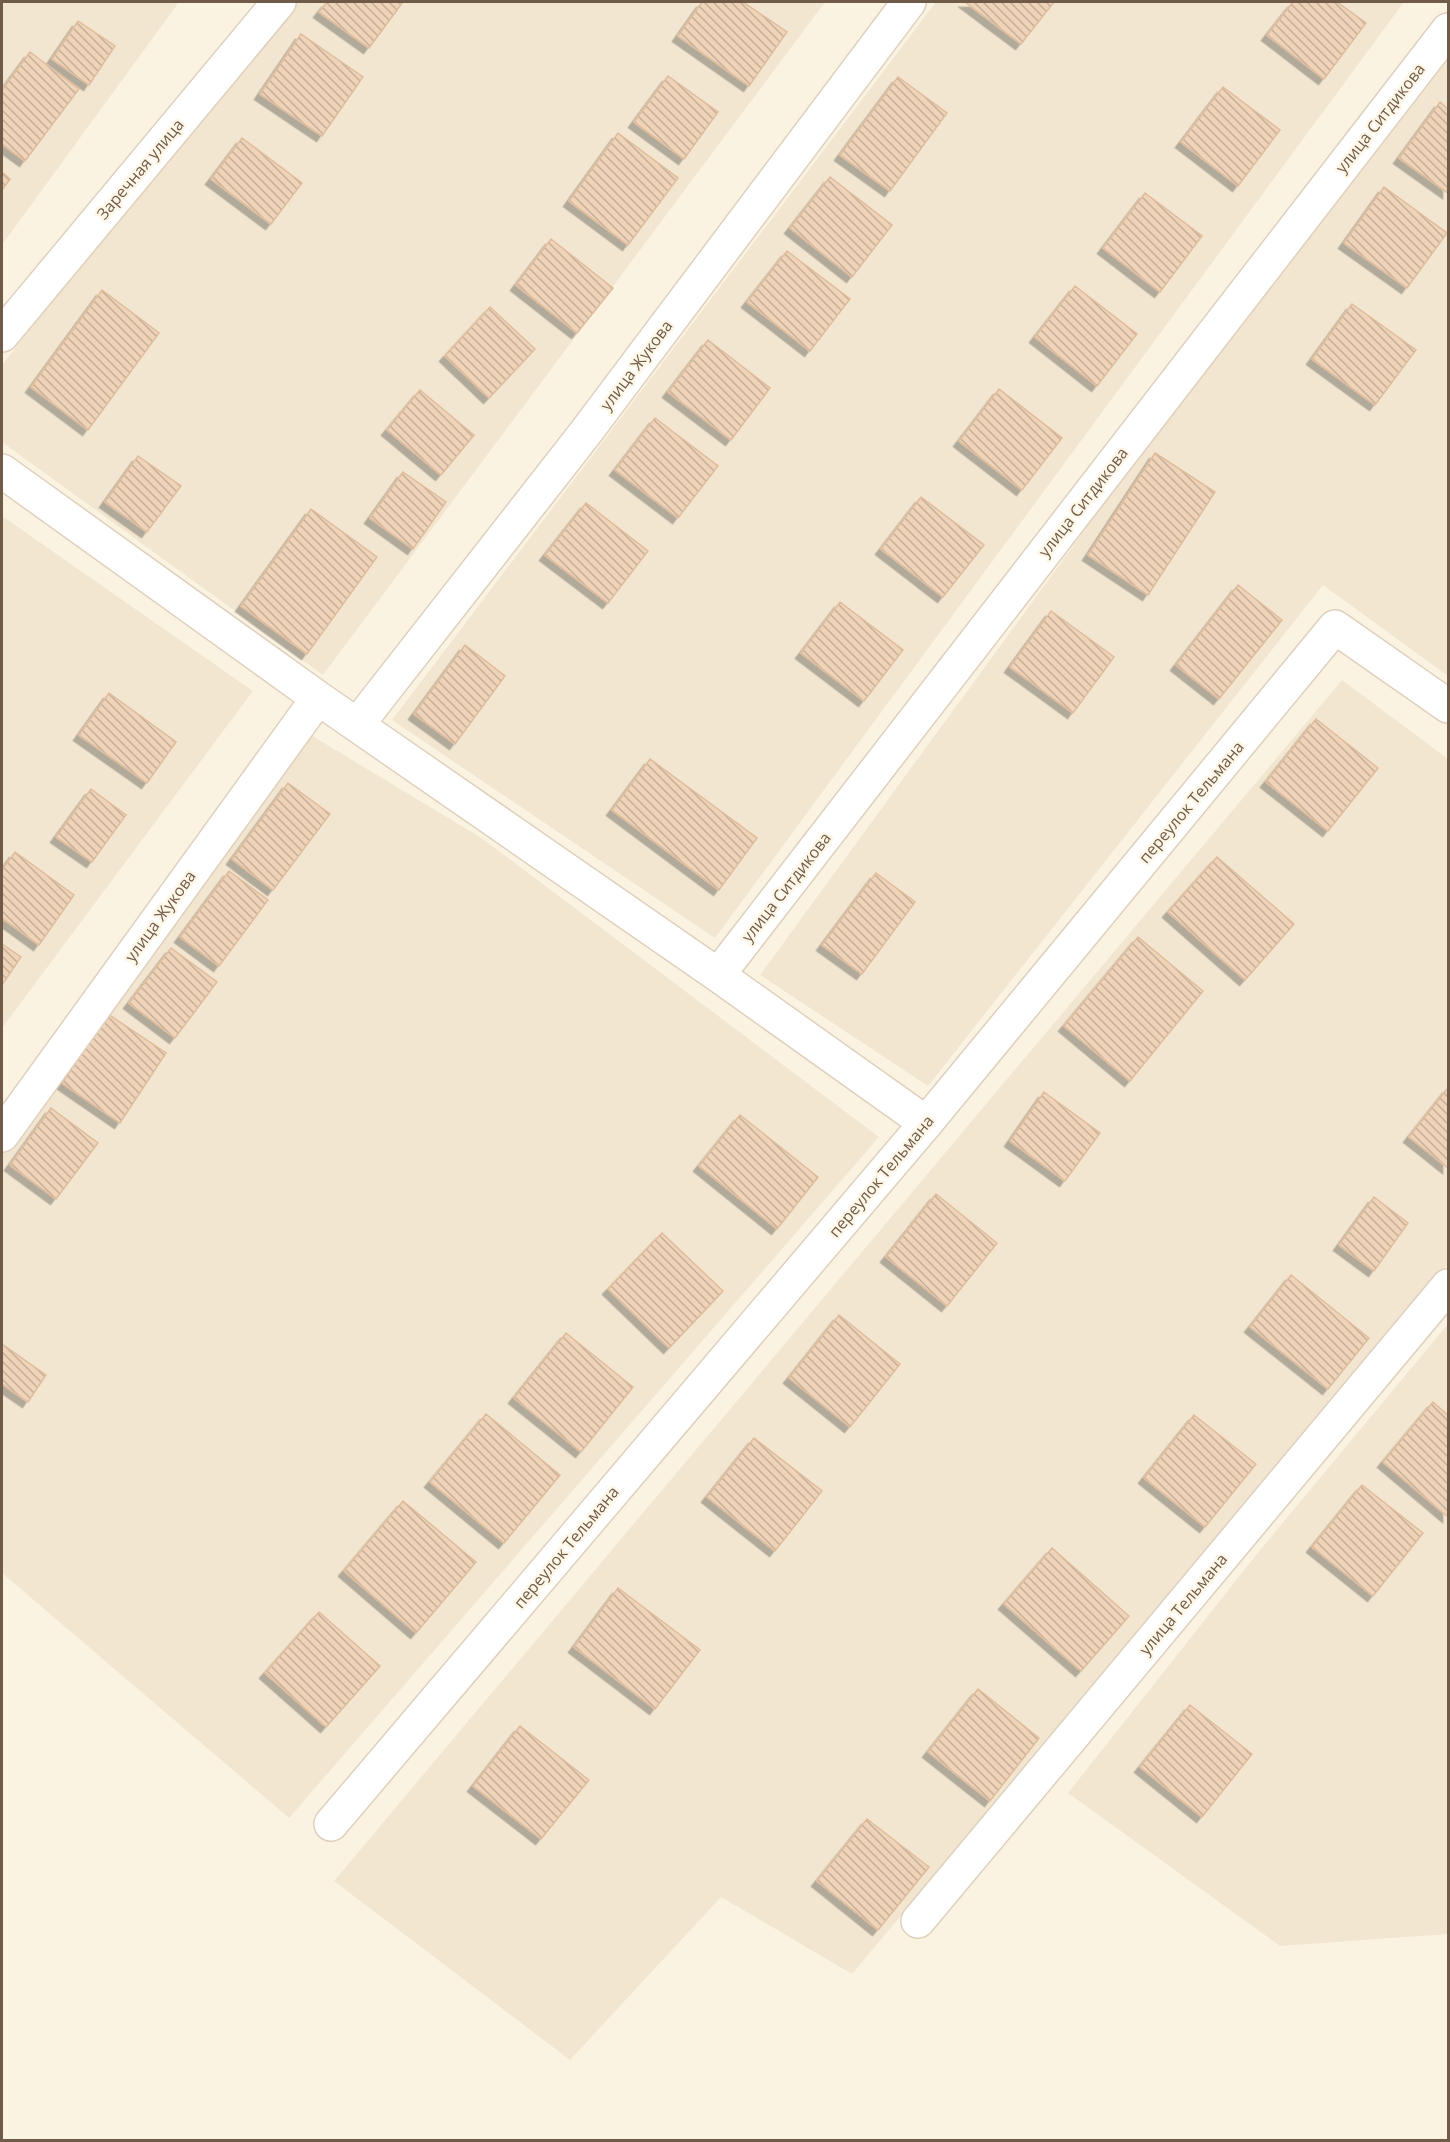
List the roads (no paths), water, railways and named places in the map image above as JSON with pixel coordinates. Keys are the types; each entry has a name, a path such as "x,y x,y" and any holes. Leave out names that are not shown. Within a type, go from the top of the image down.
{"street":[{"name":"Заречная улица","path":"2,335 279,2"},
{"name":"улица Жукова","path":"357,725 586,432 909,2"},
{"name":"улица Ситдикова","path":"718,975 1449,30"},
{"path":"2,471 318,698 718,975 926,1123"},
{"name":"переулок Тельмана","path":"331,1824 926,1123 1335,627 1449,706"},
{"name":"улица Жукова","path":"2,1135 318,698"},
{"name":"улица Тельмана","path":"918,1921 1449,1286"}]}
